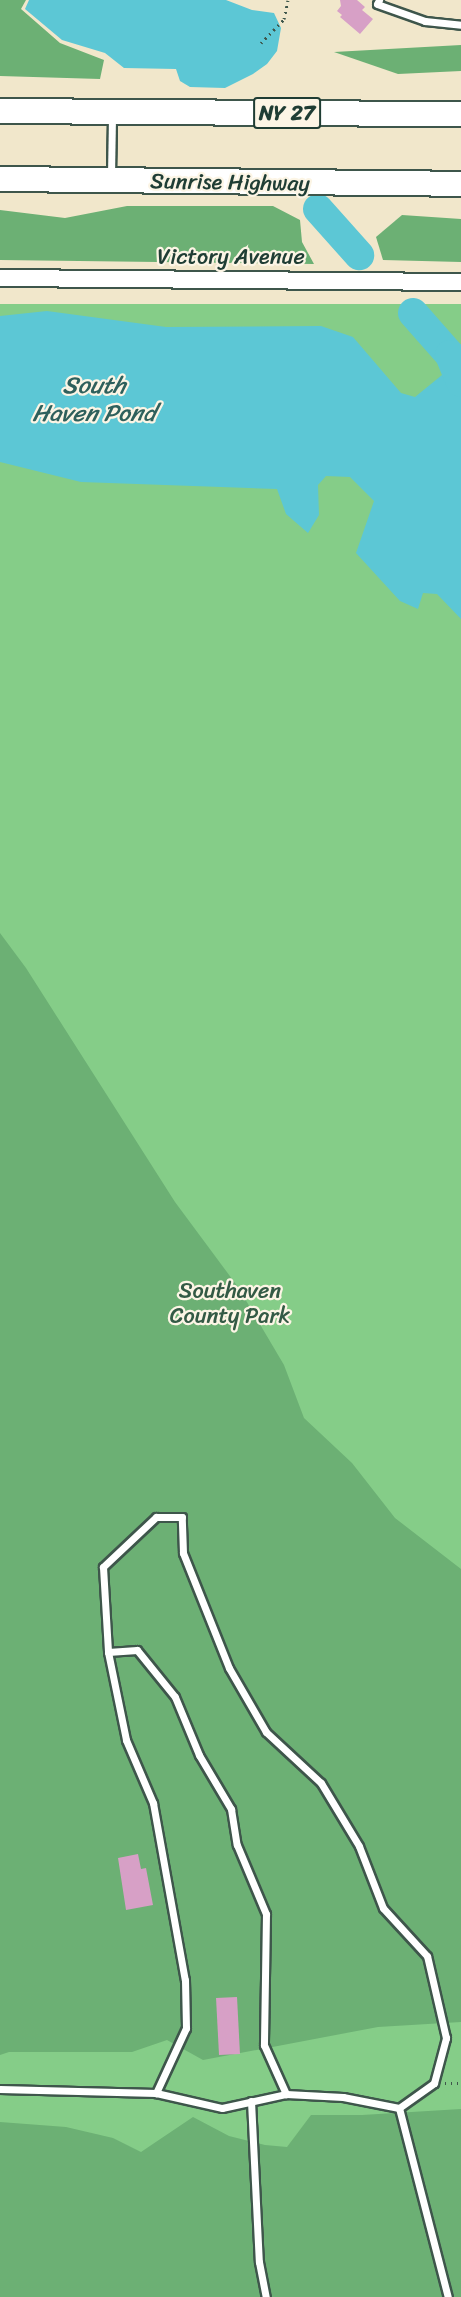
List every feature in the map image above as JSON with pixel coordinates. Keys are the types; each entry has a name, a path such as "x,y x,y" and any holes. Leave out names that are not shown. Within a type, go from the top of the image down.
{"highway":[{"name":"NY 27","path":"0,111 461,114"},
{"name":"Sunrise Highway","path":"0,179 461,184"}],"street":[{"name":"Victory Avenue","path":"0,278 461,282"}],"lane":[{"path":"379,0 377,4 425,21 461,25"},
{"path":"111,180 112,111"},
{"path":"0,2090 156,2093 222,2108 286,2094 343,2097 399,2108 434,2083 446,2038 427,1956 383,1908 359,1846 321,1783 266,1732 229,1668 183,1553 182,1517 156,1517 103,1567 108,1652 126,1740 153,1803 185,1980 186,2028 156,2093"},
{"path":"108,1652 138,1650 175,1697 199,1755 231,1809 237,1845 266,1914 264,2045 286,2094"},
{"path":"251,2102 259,2262 266,2297"},
{"path":"399,2108 448,2297"}],"path":[{"path":"261,43 284,19 288,0"}],"green space":[{"path":"0,0 26,0 21,9 60,43 104,60 100,79 0,76"},
{"path":"461,45 461,71 398,74 334,52"},
{"path":"127,206 273,206 300,220 302,242 314,264 0,260 0,210 65,218"},
{"path":"402,215 461,219 461,262 383,260 376,237"},
{"name":"Southaven County Park","path":"0,304 461,304 461,2297 0,2297"},
{"path":"0,933 26,968 175,1202 238,1287 284,1365 304,1418 352,1463 395,1518 461,1569 461,2022 378,2027 203,2060 167,2040 132,2052 9,2052 0,2055"},
{"path":"461,2109 461,2297 0,2297 0,2122 66,2127 113,2138 141,2152 193,2117 229,2136 265,2145 287,2147 311,2115 362,2115"}],"water":[{"path":"29,0 226,0 252,10 274,13 281,28 277,51 267,64 253,74 225,88 190,87 180,81 176,69 124,68 105,53 62,40 25,9"},
{"name":"South Haven Pond","path":"47,311 166,327 321,326 353,337 401,393 415,397 442,375 441,364 458,347 461,350 461,619 437,594 423,593 418,609 400,601 356,553 374,501 350,477 326,476 318,485 319,515 308,533 286,514 277,489 81,482 0,462 0,316"}],"building":[{"path":"340,0 357,0 365,7 362,10 373,19 360,34 340,17 342,15 337,11 341,6"},
{"path":"138,1854 141,1869 146,1868 153,1905 126,1910 118,1858"},
{"path":"237,1997 240,2054 219,2055 216,1998"}],"waterway":[{"path":"318,209 359,255"},
{"path":"413,313 450,355 461,382"}]}
